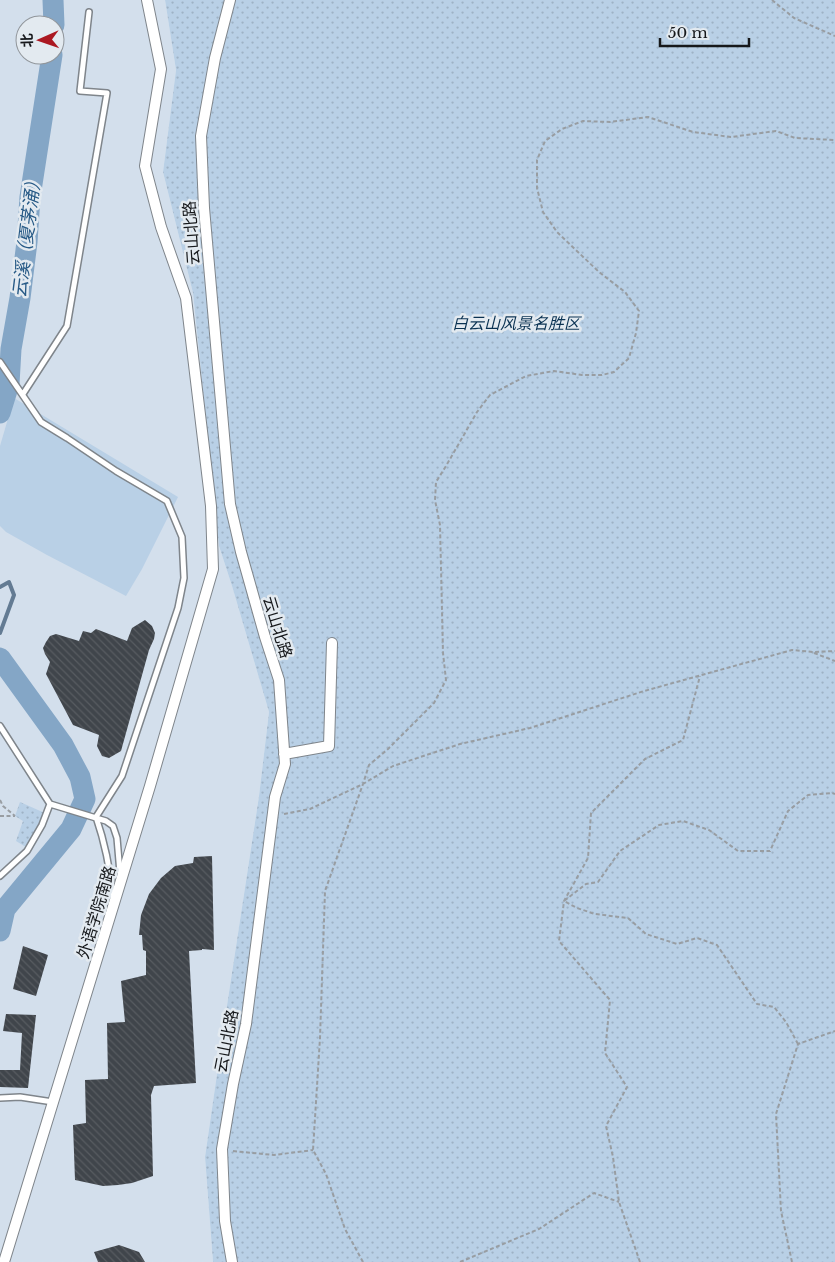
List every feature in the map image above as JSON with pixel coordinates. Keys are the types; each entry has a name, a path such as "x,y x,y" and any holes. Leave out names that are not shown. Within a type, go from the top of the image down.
{"street":[{"name":"外语学院南路","path":"4,1262 150,786 213,569 211,506 186,298 161,226 145,166 161,69 147,0"},
{"name":"云山北路","path":"230,0 215,58 201,136 206,227 230,504 262,628 280,680 285,764 274,797 246,1024 222,1149 225,1221 232,1262"},
{"path":"211,506 230,504"},
{"path":"284,754 330,746 332,642"}],"lane":[{"path":"23,394 67,326 104,112 107,93 80,91 89,12"},
{"path":"0,362 41,422 116,471 167,501 182,537 184,578 178,608 122,776 96,818"},
{"path":"0,726 50,804 106,821 113,826 117,838 120,885"},
{"path":"0,876 27,851 42,825 50,804"},
{"path":"96,818 104,839 110,866 114,905"},
{"path":"0,1098 20,1097 54,1102"}],"path":[{"path":"772,0 794,18 835,36"},
{"path":"363,1262 345,1229 326,1174 313,1150 320,1038 325,891 369,765 434,703 446,680 443,653 440,525 435,500 436,482 490,395 526,376 554,371 602,375 614,372 629,358 636,333 639,310 625,292 599,272 557,232 543,212 537,188 537,160 545,141 562,129 584,121 610,122 648,117 693,132 731,137 776,131 795,138 835,140"},
{"path":"272,816 310,809 363,784 393,766 460,744 530,728 644,691 792,650 813,652 835,651"},
{"path":"813,652 835,661"},
{"path":"640,1262 620,1202 606,1126 627,1087 606,1053 610,1000 559,941 564,901 588,858 591,813 645,760 683,740 700,676"},
{"path":"564,901 586,884 598,882 620,851 659,825 683,821 709,830 738,851 770,851 788,811 808,795 835,794"},
{"path":"0,800 3,806 15,816 0,816"},
{"path":"564,901 595,914 628,918 646,934 677,944 697,938 717,945 757,1004 774,1007 786,1022 798,1044 776,1114 781,1211 792,1262"},
{"path":"798,1044 835,1031"},
{"path":"222,1149 274,1155 313,1150"},
{"path":"460,1262 539,1229 594,1193 620,1202"}],"shaded area":[{"path":"0,0 165,0 176,70 163,172 193,293 219,546 269,712 259,796 205,1157 213,1262 0,1262"}],"green space":[{"name":"白云山风景名胜区","path":"165,0 835,0 835,1262 213,1262 205,1157 259,796 269,712 219,546 193,293 163,172 176,70"},
{"path":"14,398 178,497 142,569 126,596 47,555 6,532 0,526 0,446"},
{"path":"20,802 47,814 29,849 16,841 23,821 15,816"}],"building":[{"path":"145,620 152,626 155,633 154,639 149,650 121,751 109,758 102,756 97,746 99,735 73,725 46,674 50,662 43,648 50,636 56,634 79,641 83,631 91,633 96,629 127,641 132,628"},
{"path":"212,856 214,950 189,951 196,1083 154,1086 151,1095 153,1176 132,1183 103,1186 75,1180 73,1125 86,1123 85,1080 108,1079 107,1023 125,1022 121,981 146,975 146,951 143,950 142,935 139,935 141,915 149,894 161,878 175,866 193,863 194,857"},
{"path":"23,946 48,955 36,996 13,989"},
{"path":"6,1014 36,1015 28,1088 0,1087 0,1070 20,1070 22,1033 3,1031"},
{"path":"119,1245 139,1252 145,1262 98,1262 94,1252"}],"waterway":[{"name":"云溪（夏茅涌）","path":"53,0 54,15"},
{"name":"云溪（夏茅涌）","path":"0,413 9,384 11,349 27,242 30,197 50,65"},
{"path":"0,587 9,582 14,595 0,633"},
{"name":"云溪（夏茅涌）","path":"0,658 63,745 80,777 85,799 71,829 5,909 0,931"}]}
